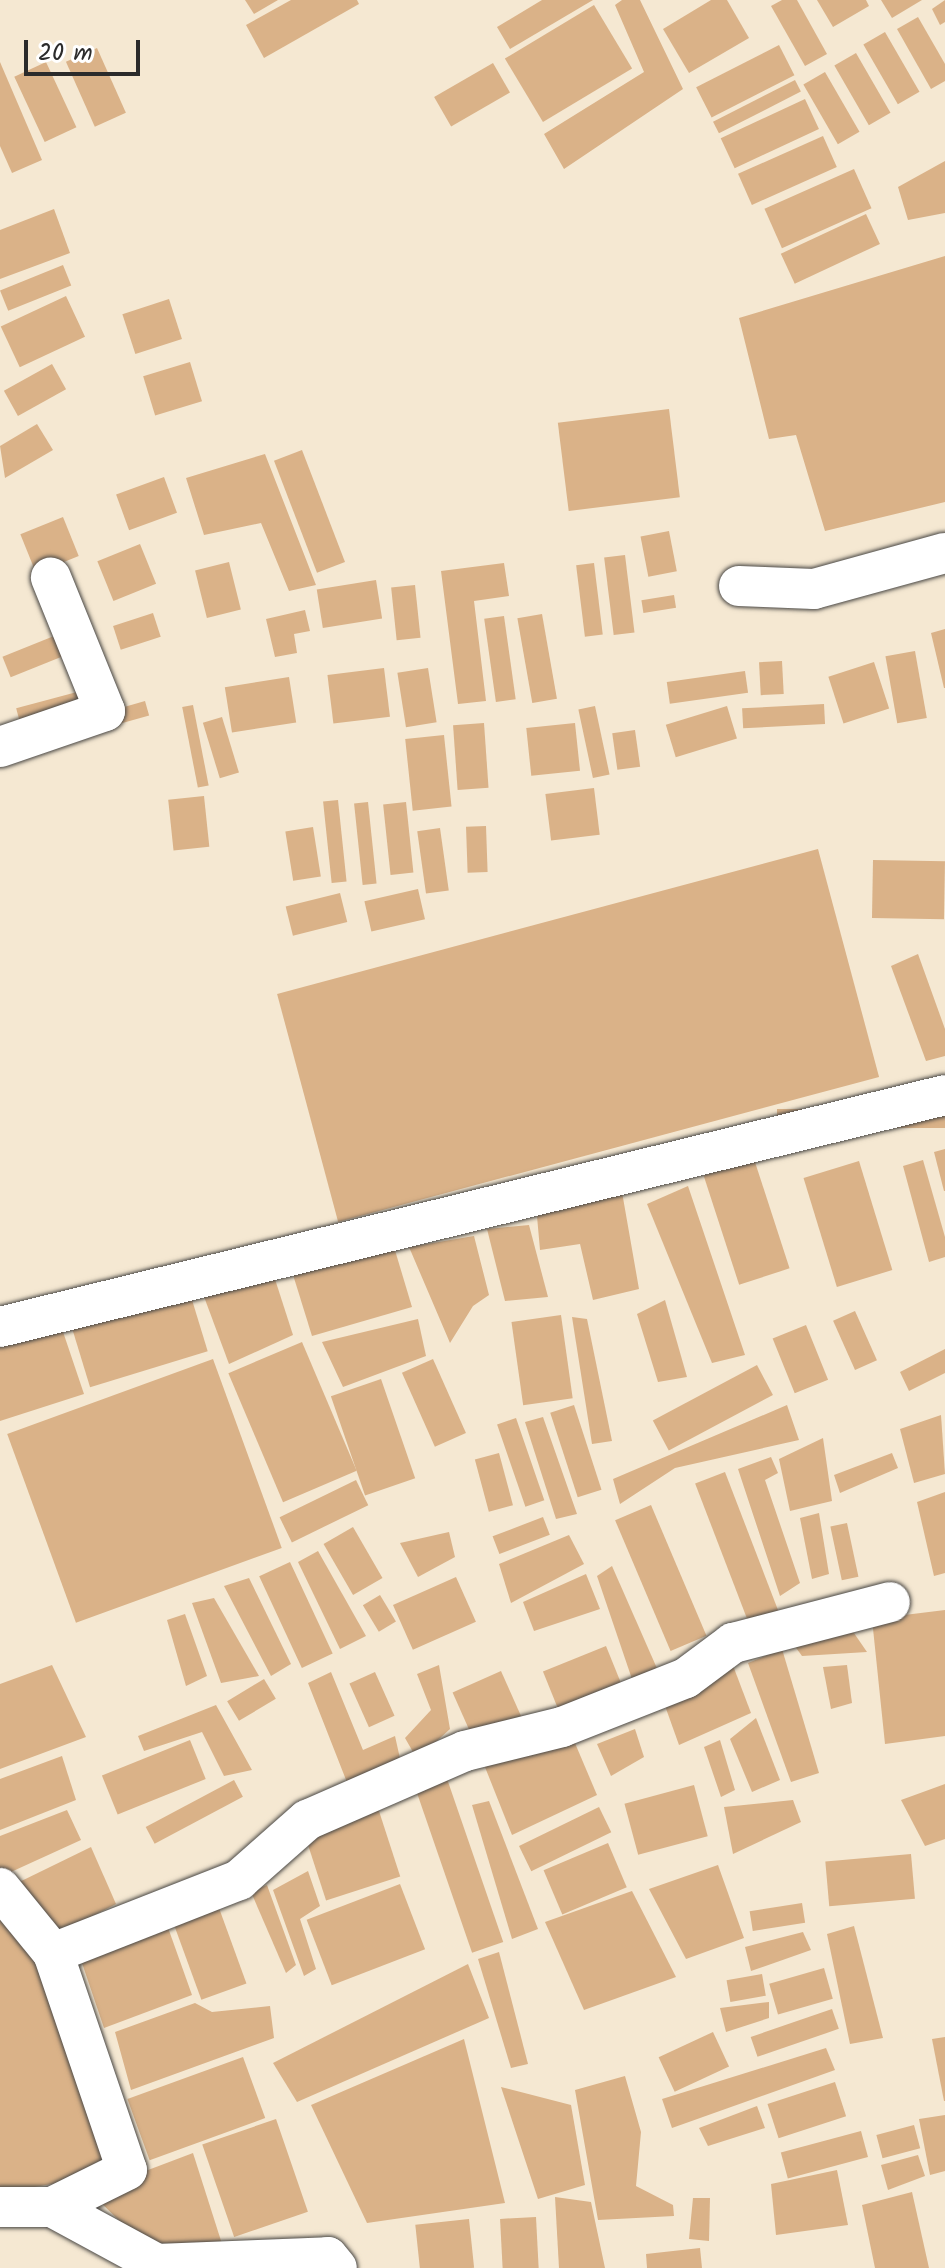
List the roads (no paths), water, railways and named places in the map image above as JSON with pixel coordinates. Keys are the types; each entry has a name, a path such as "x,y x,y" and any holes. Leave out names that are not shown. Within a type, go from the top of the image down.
{"street":[{"path":"739,586 814,589 945,553"},
{"path":"0,747 105,711 51,578"},
{"path":"0,1327 945,1095"},
{"path":"53,1953 239,1880 307,1820 465,1751 562,1727 686,1678 733,1643 890,1602"},
{"path":"0,1888 53,1953 127,2170 52,2207 0,2207"},
{"path":"52,2207 157,2264 328,2257 337,2268"}]}
